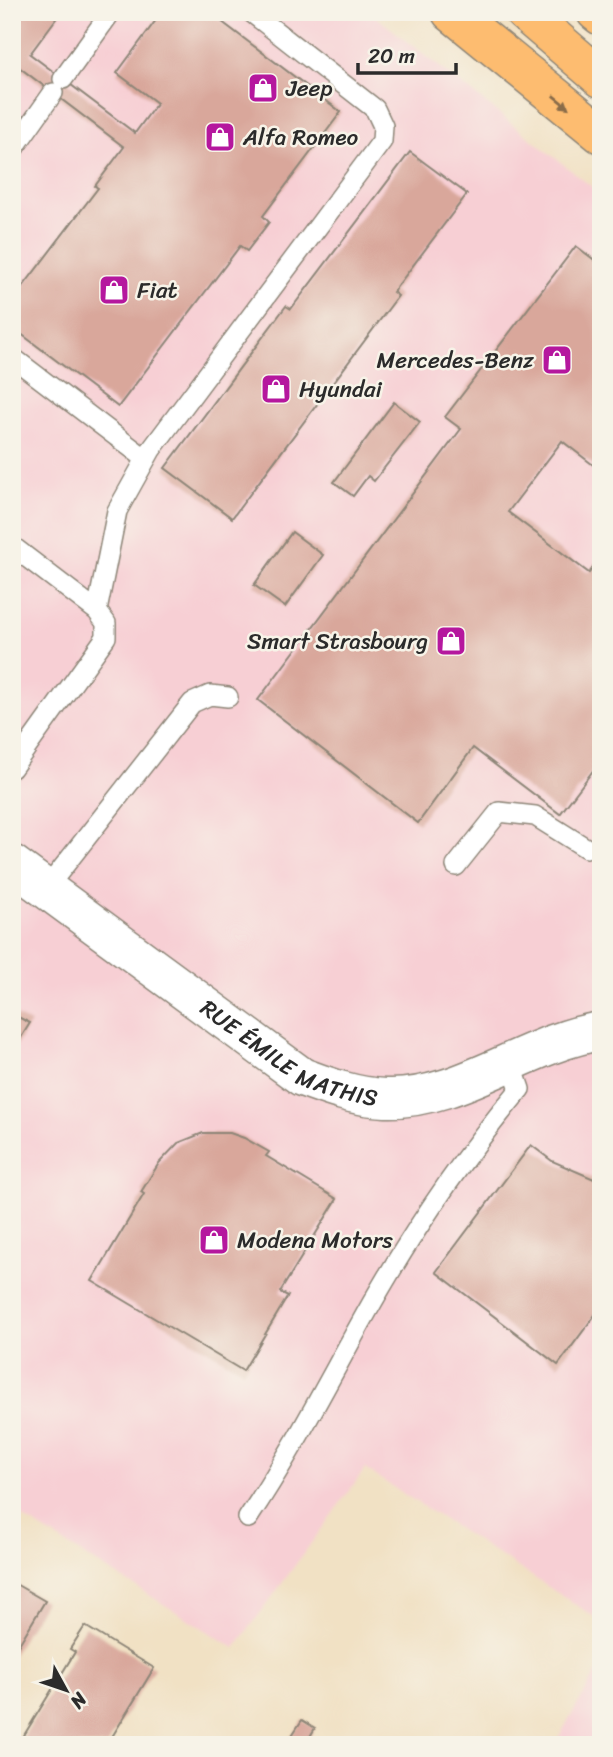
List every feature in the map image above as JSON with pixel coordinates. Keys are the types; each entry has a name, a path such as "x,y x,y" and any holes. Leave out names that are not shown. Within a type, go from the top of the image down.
{"highway":[{"path":"452,12 601,134"},
{"path":"524,12 601,78"},
{"path":"596,12 601,16"}],"street":[{"name":"RUE ÉMILE MATHIS","path":"12,864 276,1059 302,1077 331,1088 356,1095 413,1097 441,1090 552,1044 601,1031"}],"lane":[{"path":"12,151 111,12"},
{"path":"97,611 117,511 146,458 382,141 383,125 375,109 251,12"},
{"path":"12,357 146,458"},
{"path":"12,546 97,611 106,623 106,637 12,768"},
{"path":"46,889 191,703 210,695 228,698"},
{"path":"456,866 499,812 535,816 586,848"},
{"path":"247,1518 281,1468 382,1285 475,1143 520,1089 510,1060"}],"shaded area":[{"path":"12,12 370,12 601,194 601,1621 365,1469 235,1648 12,1511"},
{"path":"601,1665 601,1745 554,1745"}],"building":[{"path":"12,12 61,12 30,54 135,133 157,103 117,73 162,12 209,12 341,112 263,216 269,222 247,251 240,246 118,407 12,327 12,301 98,188 95,186 124,147 20,68 12,78"},
{"name":"Hyundai","path":"410,152 467,194 393,292 398,296 232,518 165,468 286,306 291,309"},
{"name":"Smart Strasbourg","path":"576,246 601,265 601,471 562,441 508,512 589,573 601,557 601,760 560,814 473,748 418,823 258,700 461,429 445,417"},
{"path":"394,402 420,422 374,481 368,476 353,496 334,482"},
{"path":"292,532 323,555 285,607 254,585"},
{"path":"12,1014 30,1023 12,1052"},
{"name":"Modena Motors","path":"203,1133 230,1133 244,1138 269,1152 266,1156 337,1199 280,1292 288,1296 243,1371 92,1281 144,1194 141,1192 159,1163 178,1143"},
{"path":"531,1145 552,1161 601,1182 601,1320 595,1315 558,1365 436,1272"},
{"path":"12,1582 45,1601 12,1656"},
{"path":"85,1626 154,1668 107,1745 18,1745 75,1652 70,1649"},
{"path":"302,1720 315,1728 305,1745 290,1745 287,1743"}],"place":[{"name":"Jeep","path":"263,88"},
{"name":"Alfa Romeo","path":"220,137"},
{"name":"Fiat","path":"114,290"},
{"name":"Mercedes-Benz","path":"557,360"},
{"name":"Hyundai","path":"276,389"},
{"name":"Smart Strasbourg","path":"451,641"},
{"name":"Modena Motors","path":"214,1240"}]}
